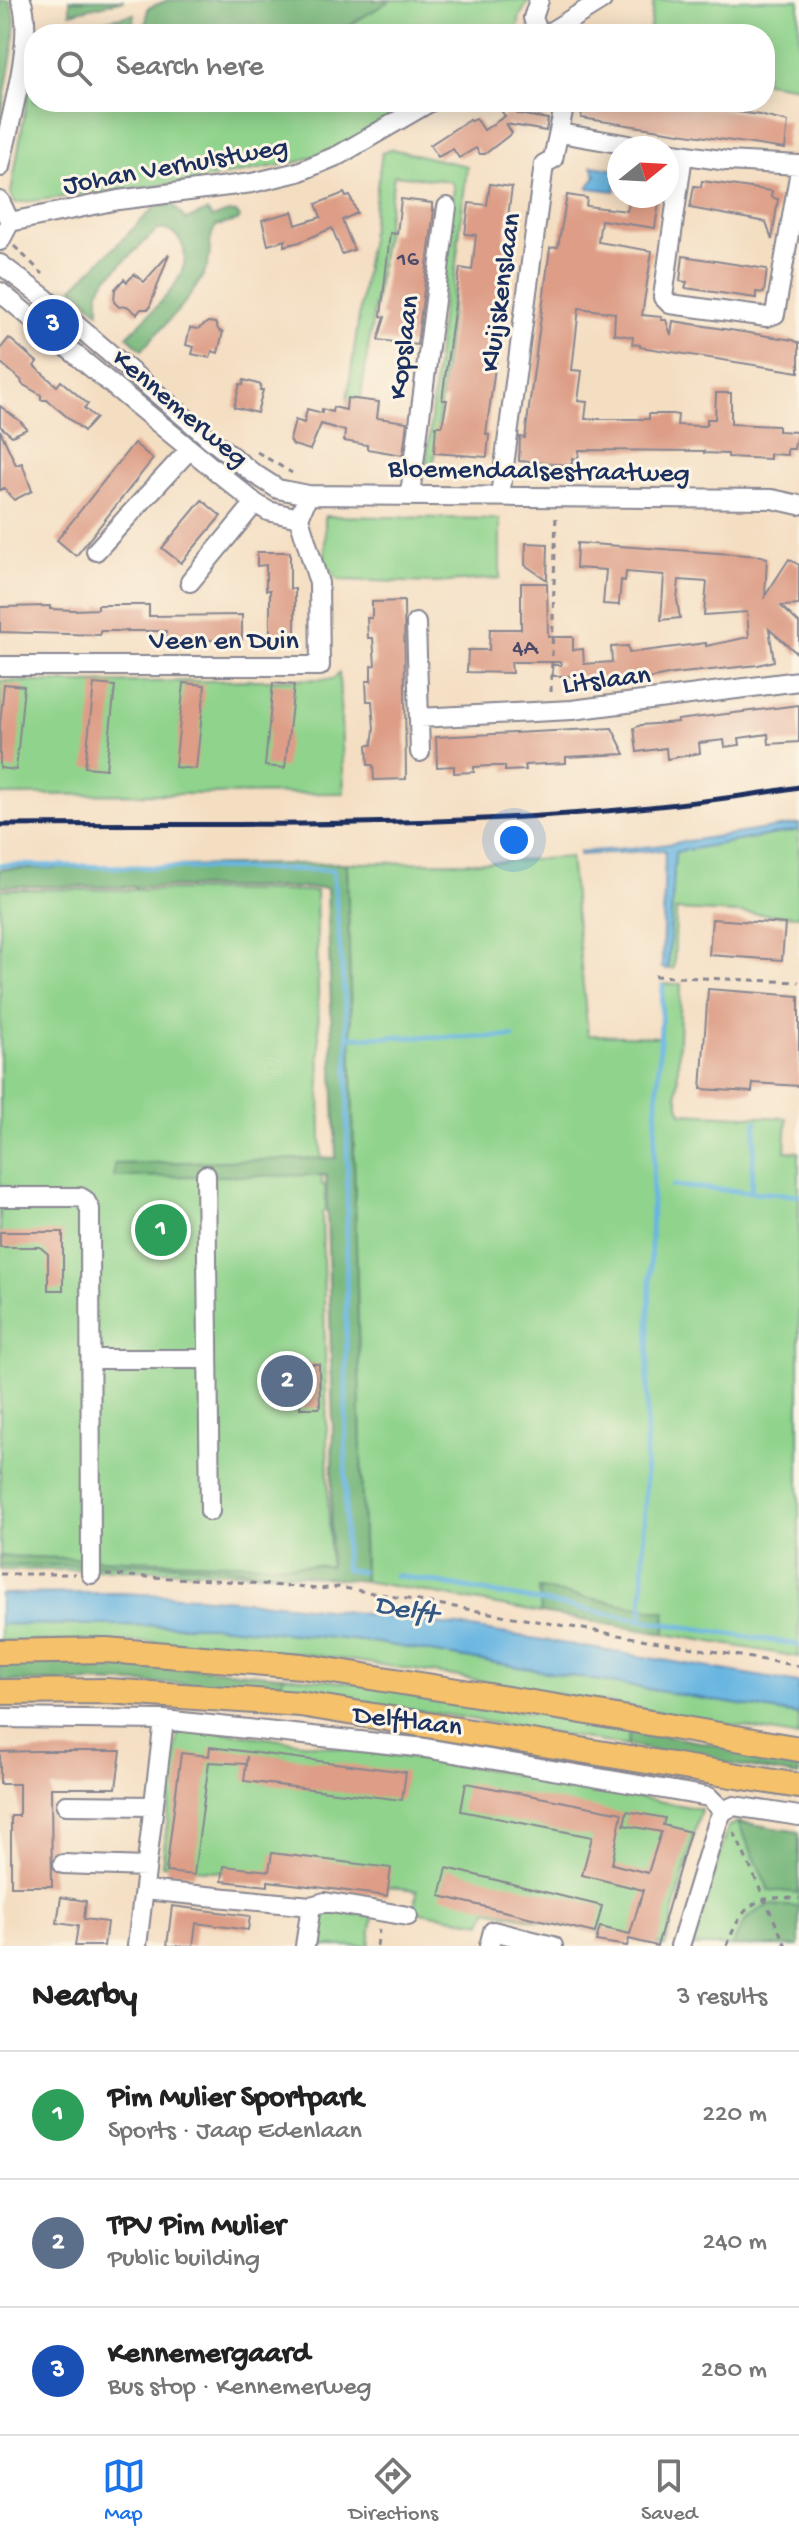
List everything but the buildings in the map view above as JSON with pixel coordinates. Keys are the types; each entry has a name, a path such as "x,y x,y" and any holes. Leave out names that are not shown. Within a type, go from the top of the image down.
{"main road":[{"name":"Delftlaan","path":"0,1652 106,1650 302,1666 799,1749"},
{"name":"Delftlaan","path":"0,1692 107,1691 300,1704 799,1786"}],"street":[{"path":"21,0 25,24"},
{"path":"538,24 533,18 539,0"},
{"path":"561,24 593,2"},
{"path":"0,167 24,50"},
{"name":"Johan Verhulstweg","path":"10,222 118,200 252,183 298,172 339,155 413,112"},
{"name":"Kluijskenslaan","path":"500,496 544,164 553,159 563,112"},
{"path":"560,133 607,141"},
{"path":"679,153 799,165"},
{"path":"670,208 663,297 670,304 767,317 775,314 799,176"},
{"path":"0,201 10,222 0,241"},
{"name":"Kopslaan","path":"410,494 447,207"},
{"name":"Kennemerweg","path":"0,264 46,299 209,438 278,489"},
{"name":"Kennemerweg","path":"0,292 255,503 268,511 299,518"},
{"path":"96,551 189,450"},
{"name":"Bloemendaalsestraatweg","path":"278,489 308,495 772,499 799,505"},
{"path":"299,518 308,495"},
{"path":"190,582 255,503"},
{"name":"Veen en Duin","path":"0,666 320,666 319,583 299,518"},
{"path":"416,623 420,752"},
{"name":"Litslaan","path":"419,718 572,710 799,681"},
{"path":"206,1175 210,1511"},
{"path":"0,1197 73,1197 88,1204 92,1221 91,1574"},
{"path":"92,1359 208,1359"},
{"name":"Delftlaan","path":"0,1718 164,1720 425,1748 709,1797 723,1811 734,1806 799,1816"},
{"path":"137,1946 164,1720"},
{"path":"66,1805 154,1806"},
{"path":"680,1946 723,1811"},
{"path":"63,1864 146,1867"},
{"path":"144,1890 311,1906 325,1902 408,1916"},
{"path":"305,1946 311,1906"},
{"path":"489,1946 493,1931 553,1946"}],"path":[{"path":"551,692 556,497"},
{"path":"654,976 799,982"},
{"path":"0,1574 91,1574 318,1589 338,1587 799,1666"},
{"path":"723,1811 786,1946"},
{"path":"727,1946 736,1919 766,1898 799,1899"}],"green space":[{"path":"0,0 10,0 15,18 0,123"},
{"path":"70,0 124,0 70,13"},
{"path":"168,0 391,0 351,24 146,24 148,8"},
{"path":"309,0 529,0 518,24 274,24"},
{"path":"654,0 799,0 799,87 775,83 775,24 650,24"},
{"path":"134,14 133,24 90,24"},
{"path":"25,112 399,112 336,148 298,162 194,181 15,203 11,193"},
{"path":"391,149 467,166 433,469 426,469 454,186 450,181 394,175 360,403 347,401 382,152"},
{"path":"173,205 186,220 207,211 212,218 228,212 240,217 238,221 216,226 211,237 208,264 200,280 142,350 127,336 170,292 179,278 185,252 174,234 157,230 106,279 99,290 99,312 73,288 155,207"},
{"path":"325,516 500,519 500,578 436,583 338,580 325,562"},
{"path":"339,673 344,793 0,795 0,681 81,683 333,679"},
{"path":"799,830 799,916 676,910 674,968 668,969 675,852"},
{"path":"570,857 588,1035 661,1037 663,984 681,984 677,1095 681,1113 787,1118 785,1151 799,1152 799,1657 665,1634 665,1612 540,1589 541,1613 364,1581 347,863 492,862"},
{"path":"347,863 364,1581 149,1564 0,1566 0,1556 330,1566 333,1423 326,1175 114,1177 114,1164 336,1158 327,888 0,886 0,869"},
{"path":"0,889 316,891 322,1185 325,1185 326,1210 322,1211 330,1575 128,1569 0,1570"},
{"path":"539,1589 665,1612 665,1634 541,1613"},
{"path":"0,1624 217,1626 372,1642 799,1715 799,1737 474,1680 279,1651 174,1643 0,1641"},
{"path":"0,1662 148,1664 284,1676 277,1692 198,1684 0,1681"},
{"path":"284,1676 362,1684 630,1730 627,1746 441,1714 277,1692"},
{"path":"179,1726 463,1765 701,1809 665,1946 487,1910 482,1923 415,1911 417,1890 329,1880 327,1885 162,1865"},
{"path":"630,1730 799,1759 799,1776 627,1746"},
{"path":"738,1822 799,1832 799,1946 693,1946 728,1827"},
{"path":"738,1822 799,1832 799,1893 769,1890"},
{"path":"769,1905 799,1907 799,1946 733,1946 746,1921"},
{"path":"324,1909 373,1915 369,1946 320,1946"}],"water":[{"path":"592,166 607,168 607,190 588,188 596,176"},
{"path":"799,824 799,830 675,852 668,969 662,968 665,850 579,855 579,852 655,846"},
{"path":"120,1593 278,1604 384,1616 799,1683 799,1715 372,1642 217,1626 0,1624 0,1594"}],"waterway":[{"path":"0,865 333,870 348,1037"},
{"path":"642,1620 652,1197 663,986"},
{"path":"361,1572 345,1569 348,1037 513,1037"},
{"path":"673,1186 751,1192 756,1122"},
{"path":"751,1192 799,1195"},
{"name":"Delft","path":"395,1575 799,1645"}],"railway":[{"path":"0,825 301,824 501,818 600,812 799,787"}],"place":[{"name":"Kennemergaard","path":"53,325"},
{"name":"Pim Mulier Sportpark","path":"161,1230"},
{"name":"TPV Pim Mulier","path":"287,1381"}]}
